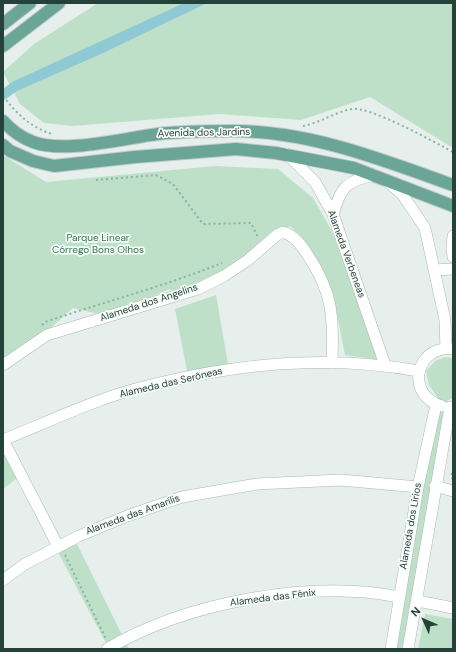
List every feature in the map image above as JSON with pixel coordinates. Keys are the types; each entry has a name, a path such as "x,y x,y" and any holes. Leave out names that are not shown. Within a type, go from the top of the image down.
{"main road":[{"path":"3,24 30,3"},
{"path":"3,46 59,3"},
{"name":"Avenida dos Jardins","path":"3,122 11,130 33,142 71,147 161,134 246,131 302,137 345,149 453,185"},
{"path":"246,131 247,149"},
{"name":"Avenida dos Jardins","path":"3,145 10,151 34,161 54,166 66,166 135,157 247,149 288,154 354,168 453,206"},
{"path":"66,166 66,153 71,147"}],"street":[{"name":"Alameda Verbeneas","path":"288,154 315,182 333,214 385,365"},
{"path":"333,214 343,188 358,178 374,175"},
{"path":"386,180 402,194 425,228 450,349 434,352 424,360 419,371 418,381 421,391 427,399 436,405 451,407"},
{"name":"Alameda dos Angelins","path":"3,365 48,335 198,289 224,276 248,260 277,235 283,232 289,234 301,245 326,288 331,305 333,321 332,363"},
{"path":"453,236 453,257"},
{"path":"434,270 453,269"},
{"name":"Alameda das Serôneas","path":"3,440 64,415 139,388 208,372 276,364 332,363 385,365 419,371"},
{"name":"Alameda dos Lírios","path":"391,649 418,487 436,405"},
{"name":"Alameda dos Lírios","path":"408,649 418,601 435,486 451,407"},
{"path":"3,440 63,548"},
{"name":"Alameda das Amarílis","path":"3,580 25,564 63,548 127,516 182,497 257,484 341,480 418,487"},
{"path":"435,486 453,491"},
{"path":"408,542 426,544"},
{"name":"Alameda das Fênix","path":"107,645 176,617 235,601 293,594 348,591 399,597"},
{"path":"418,601 453,608"}],"path":[{"path":"96,180 156,175 173,184 203,224 251,223 259,240 262,238"},
{"path":"39,327 45,322 183,279 227,261"},
{"path":"453,470 451,477 453,479"},
{"path":"63,548 68,563 107,645"}],"green space":[{"path":"98,3 453,3 453,148 370,97 301,120 219,114 73,126 44,123 20,104 3,72 34,44"},
{"name":"Parque Linear Córrego Bons Olhos","path":"3,155 46,182 215,166 278,169 313,198 332,231 380,360 345,355 333,293 299,235 290,226 227,271 172,292 170,289 146,299 99,314 73,308 3,370"},
{"path":"216,295 229,370 187,371 175,309"},
{"path":"445,357 453,358 453,398 447,401 443,422 406,649 396,649 438,398 429,385 426,371 435,361"},
{"path":"3,445 21,475 3,489"},
{"path":"77,544 129,649 109,649 58,552"},
{"path":"425,614 453,619 453,649 418,649"}],"water":[{"path":"184,3 207,3 101,54 17,91 3,101 3,89 12,82"}]}
